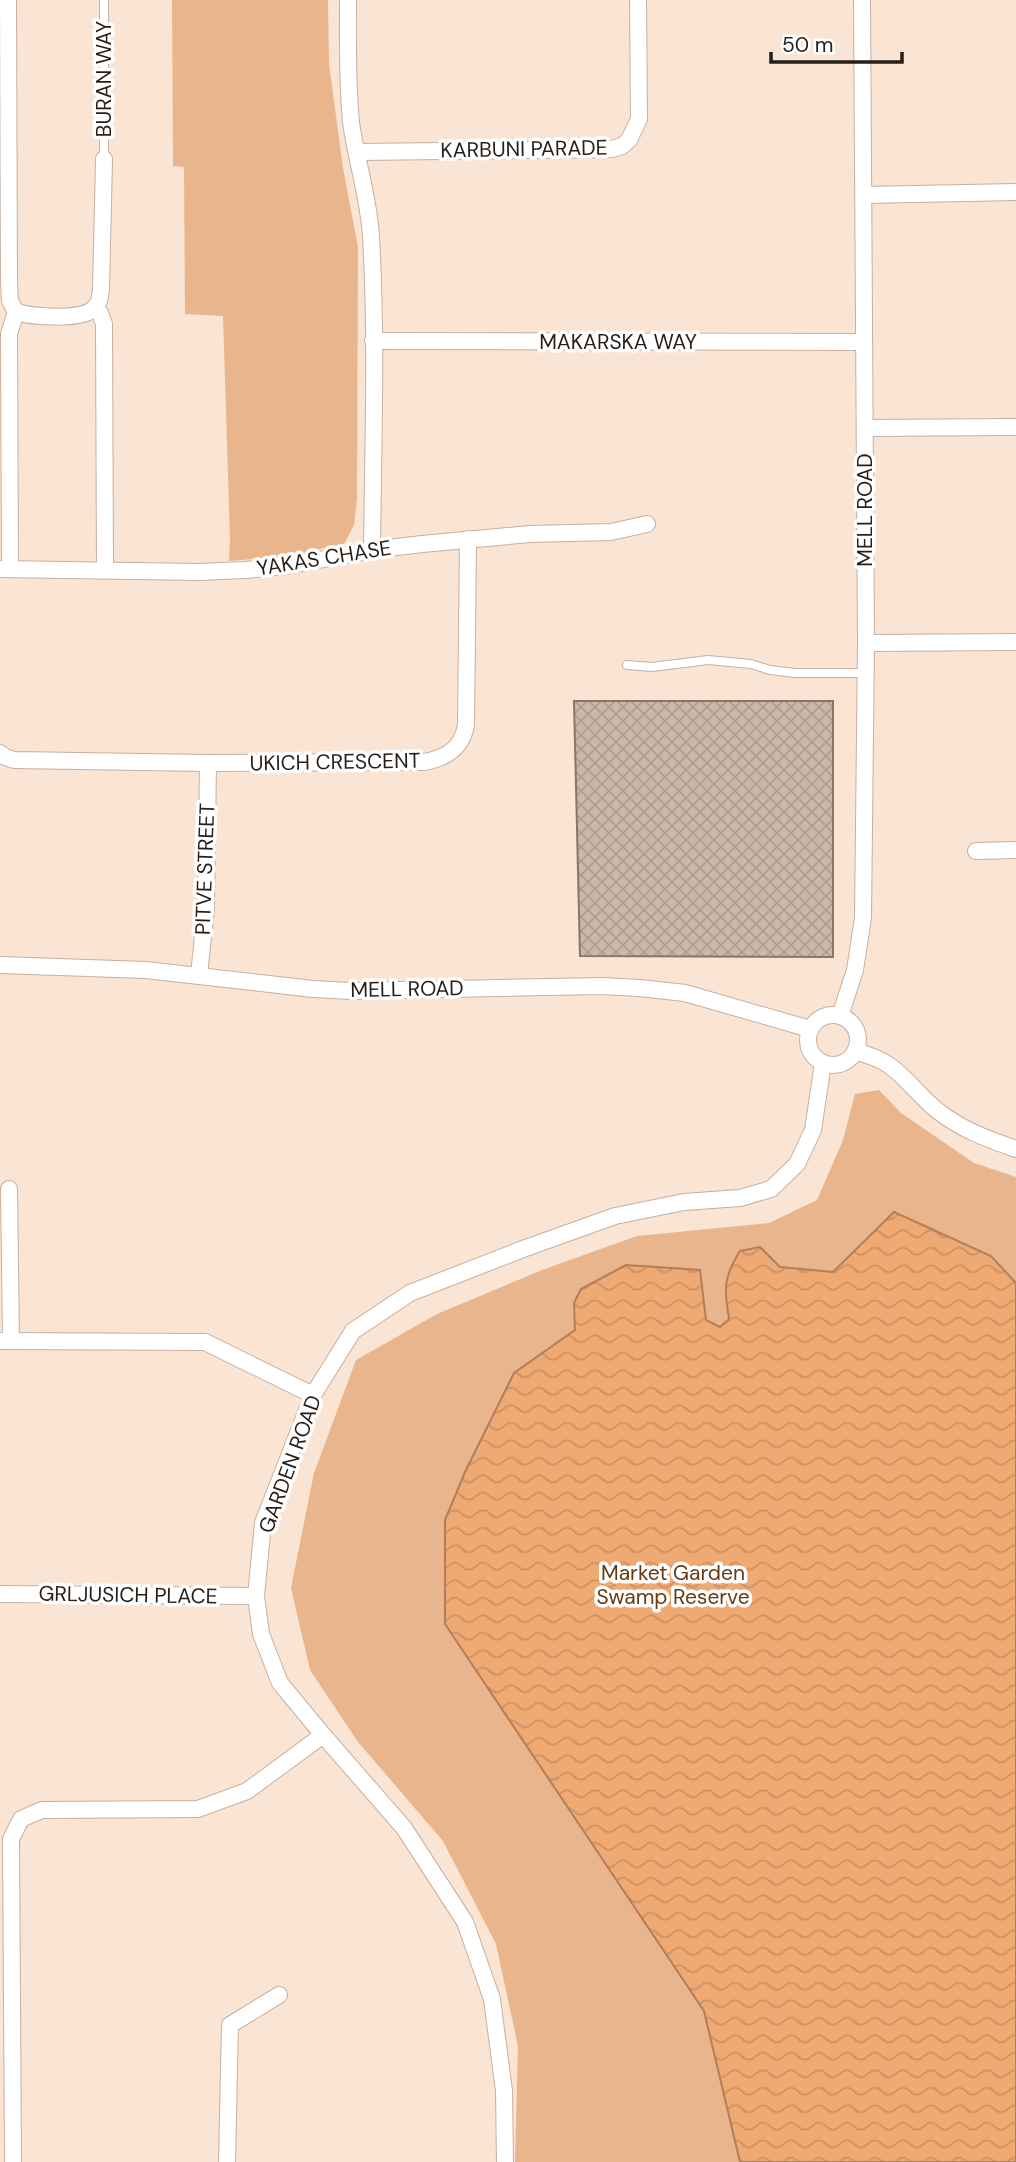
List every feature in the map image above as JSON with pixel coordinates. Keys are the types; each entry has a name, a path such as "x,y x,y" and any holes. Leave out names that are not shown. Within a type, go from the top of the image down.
{"street":[{"path":"5,569 9,334 16,312 9,292 8,0"},
{"path":"348,0 348,92 371,236 372,550"},
{"name":"KARBUNI PARADE","path":"358,152 612,149 622,146 629,140 639,119 638,0"},
{"name":"MELL ROAD","path":"840,1016 855,970 863,918 866,643 862,0"},
{"path":"16,312 28,315 81,314 90,312 100,299 104,159"},
{"path":"864,195 1016,192"},
{"path":"95,307 104,324 105,570"},
{"name":"MAKARSKA WAY","path":"373,341 863,342"},
{"path":"865,428 1016,427"},
{"name":"YAKAS CHASE","path":"5,569 199,572 245,570 297,564 372,550 468,539 611,532 647,524"},
{"name":"UKICH CRESCENT","path":"0,753 15,760 208,763 437,760 450,754 464,736 466,725 468,539"},
{"path":"866,643 1016,642"},
{"name":"PITVE STREET","path":"199,975 206,907 208,763"},
{"path":"976,851 1016,850"},
{"name":"MELL ROAD","path":"0,965 108,968 338,990 602,986 640,988 685,993 810,1029"},
{"path":"840,1016 848,1020 857,1034 855,1051 838,1065 823,1063 811,1053 808,1045 810,1029 820,1018 840,1016"},
{"path":"855,1051 890,1066 950,1121 976,1135 1016,1149"},
{"name":"GARDEN ROAD","path":"505,2162 504,2091 492,1998 465,1922 404,1828 280,1683 261,1634 256,1596 263,1523 313,1395 353,1331 410,1293 615,1216 684,1202 740,1198 771,1189 797,1164 813,1130 823,1063"},
{"path":"9,1189 5,1341 205,1342 313,1395"},
{"name":"GRLJUSICH PLACE","path":"0,1594 256,1596"},
{"path":"13,2162 11,1839 21,1819 42,1810 198,1809 247,1791 323,1735"},
{"path":"227,2162 230,2025 279,1995"}],"lane":[{"name":"BURAN WAY","path":"104,0 104,159"},
{"path":"627,665 652,667 708,660 751,664 795,673 865,673"}],"green space":[{"path":"172,0 328,0 329,64 343,168 358,247 357,498 354,525 344,544 287,556 229,561 223,316 185,314 184,167 173,166"},
{"name":"Market Garden Swamp Reserve","path":"879,1090 901,1113 974,1163 1016,1177 1016,2162 515,2162 518,2046 496,1944 443,1841 358,1742 310,1670 291,1588 314,1473 356,1360 437,1314 542,1270 637,1236 769,1223 817,1200 843,1140 855,1094"}],"water":[{"name":"Market Garden Swamp Reserve","path":"894,1212 991,1256 1016,1283 1016,2162 740,2162 704,2011 445,1624 445,1520 465,1472 514,1373 575,1330 574,1303 581,1289 626,1265 700,1270 706,1320 720,1327 729,1319 726,1284 730,1269 740,1251 760,1247 780,1267 833,1272"}],"building":[{"path":"574,701 833,701 833,957 580,956"}]}
